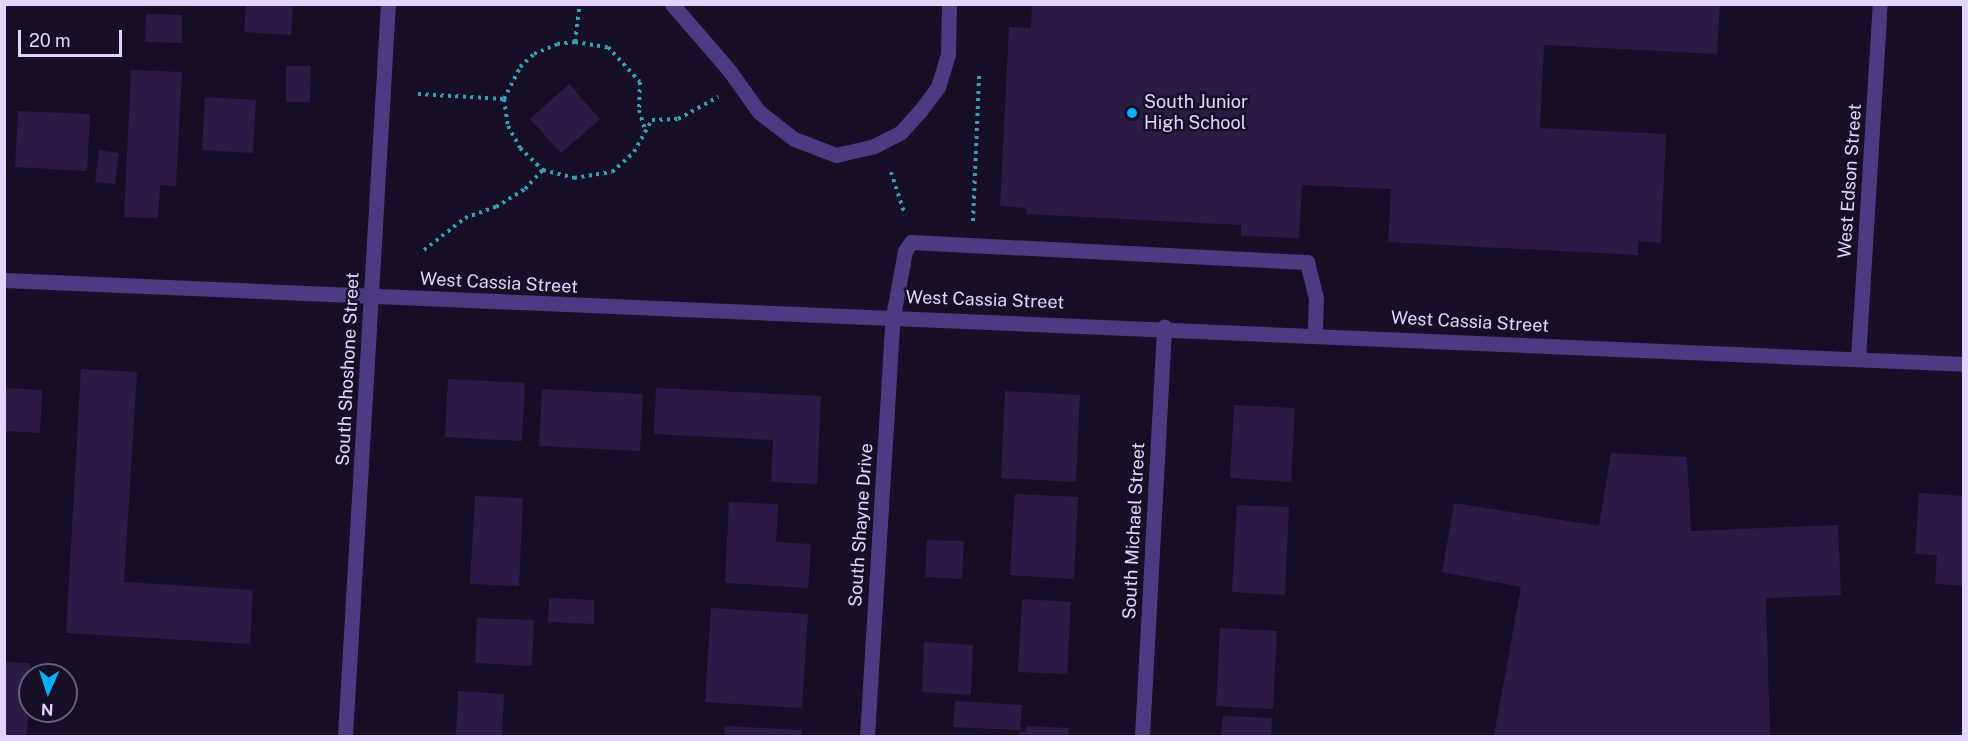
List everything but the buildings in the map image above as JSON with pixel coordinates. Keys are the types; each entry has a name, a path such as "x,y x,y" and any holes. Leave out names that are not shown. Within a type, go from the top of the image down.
{"street":[{"name":"South Shoshone Street","path":"345,736 388,4"},
{"path":"672,4 729,70 759,112 794,139 836,155 874,146 901,132 920,111 938,87 948,55 950,4"},
{"name":"West Edson Street","path":"1858,359 1880,4"},
{"name":"South Shayne Drive","path":"867,736 892,316 905,251 911,242 1307,262 1316,297 1316,335"},
{"name":"West Cassia Street","path":"4,280 372,297 1164,327 1964,364"},
{"name":"South Michael Street","path":"1142,736 1164,327"}],"path":[{"path":"575,42 580,4"},
{"path":"646,131 639,110 640,82 608,47 575,42 557,44 534,54 520,68 504,99 508,126 520,148 543,170 573,178 612,172 634,152 646,131 652,120 691,114 719,96"},
{"path":"972,227 979,75"},
{"path":"418,94 504,99"},
{"path":"424,250 465,218 496,207 525,189 543,170"},
{"path":"891,172 905,214"}],"place":[{"name":"South Junior High School","path":"1132,113"}]}
